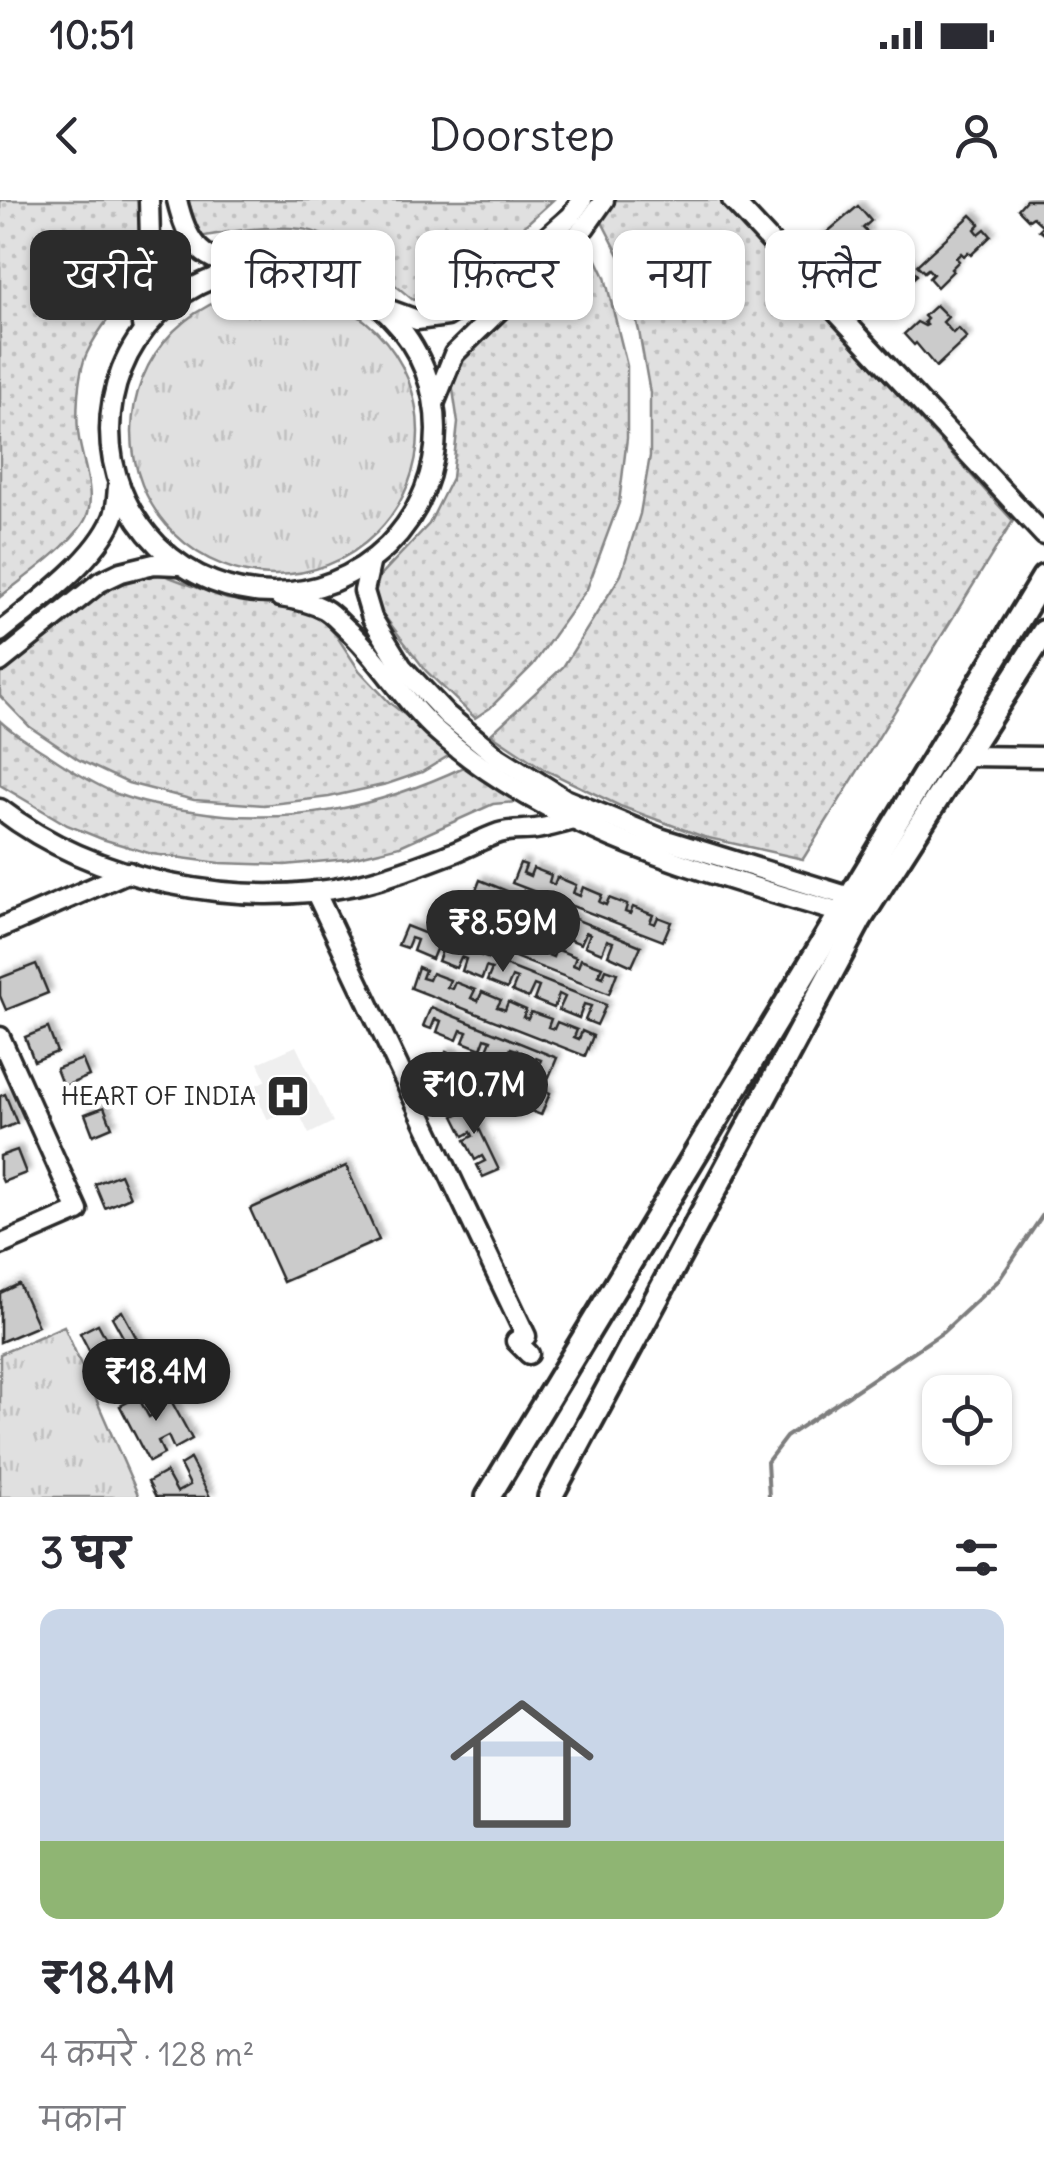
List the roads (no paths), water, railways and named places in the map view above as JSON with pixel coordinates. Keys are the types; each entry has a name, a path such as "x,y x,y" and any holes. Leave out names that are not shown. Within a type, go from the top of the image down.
{"main road":[{"path":"488,1497 855,908 1044,577"},
{"path":"550,1497 855,908 965,756 1044,632"}],"street":[{"path":"0,632 60,583 101,540 115,515 118,486 108,433 116,384 142,324 152,280 150,200"},
{"path":"178,200 184,230 211,258"},
{"path":"395,312 417,320 447,316 481,295 572,216 582,200"},
{"path":"434,404 454,354 585,227 604,200"},
{"path":"732,200 1044,535"},
{"path":"142,324 211,280"},
{"path":"263,595 322,588 370,564 404,532 432,479 434,404 428,374 416,350 392,320"},
{"path":"118,486 138,524 178,565 205,580 326,610 363,644 435,729 488,773 621,843 855,908"},
{"path":"0,662 100,582 154,564 178,565"},
{"path":"370,564 364,591 372,618 402,667 447,715 498,757 564,799 855,908"},
{"path":"965,756 1044,757"},
{"path":"0,808 17,822 82,856 149,880 222,893 290,894 357,885 450,854 502,831 536,829 574,820"},
{"path":"0,928 128,872"},
{"path":"315,891 526,1336 516,1340 529,1354"},
{"path":"0,1037 78,1211 0,1245"}],"waterway":[{"path":"769,1497 767,1462 786,1437 943,1332 999,1280 1044,1213"}],"place":[{"name":"HEART OF INDIA","path":"288,1096"}]}
